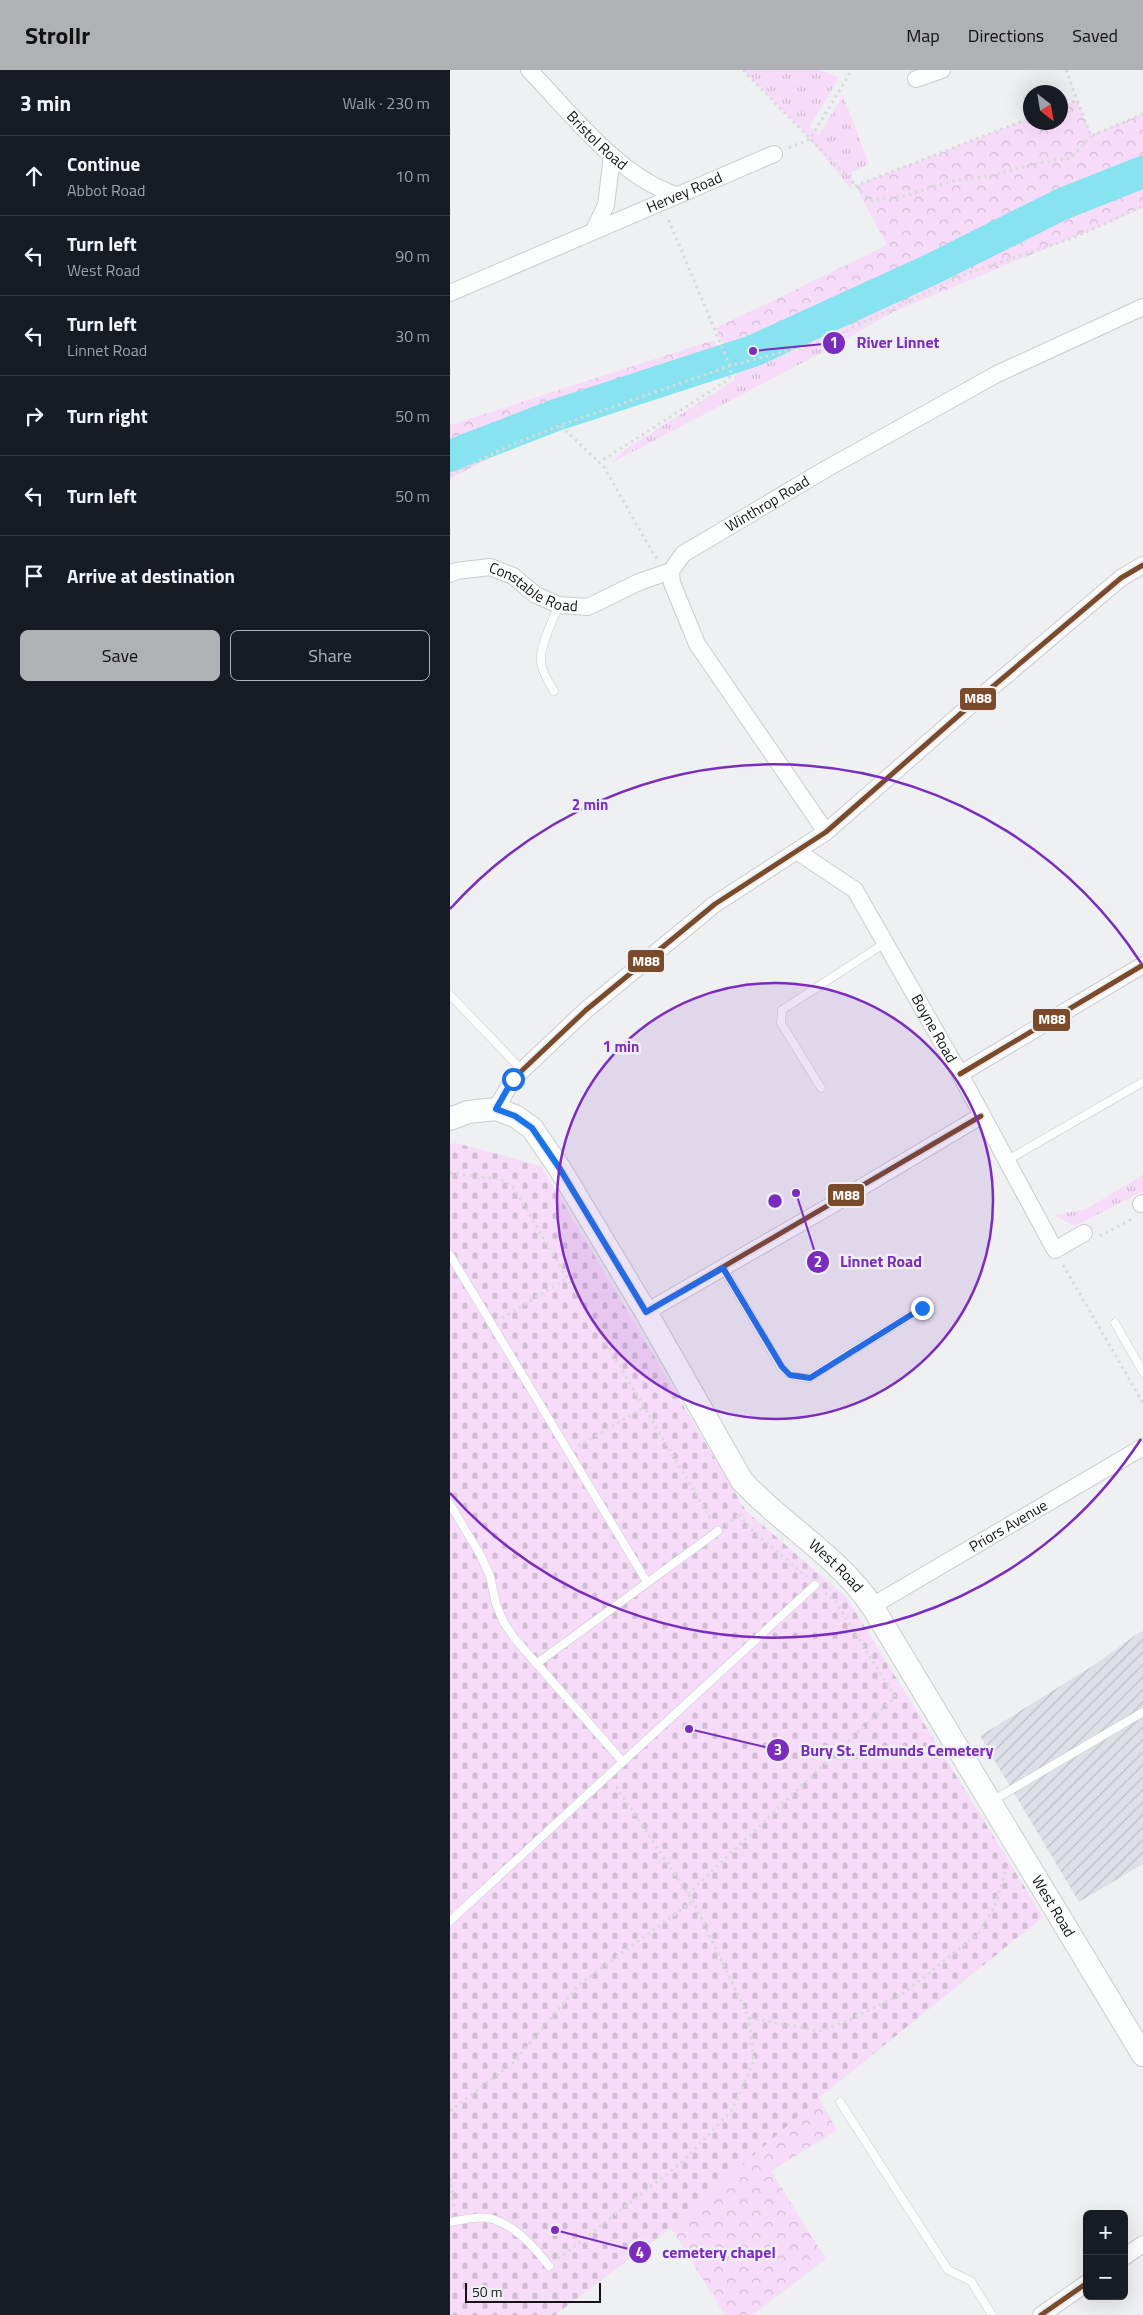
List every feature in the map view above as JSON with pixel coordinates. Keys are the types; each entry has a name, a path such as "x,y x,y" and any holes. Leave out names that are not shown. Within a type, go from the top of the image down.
{"street":[{"name":"Bristol Road","path":"529,70 612,156 668,198"},
{"path":"916,79 942,70"},
{"name":"Hervey Road","path":"450,294 668,198 774,154"},
{"path":"594,230 606,205 612,156"},
{"name":"Winthrop Road","path":"671,571 683,554 826,469 997,374 1143,307"},
{"path":"450,1119 468,1112 496,1109 513,1079 586,1010 715,904 798,852 826,832 1098,597 1121,578 1143,565"},
{"name":"Constable Road","path":"450,574 456,571 490,566 513,576 536,595 559,605 588,607 638,582 671,571"},
{"path":"671,571 672,583 697,644 826,832"},
{"name":"Boyne Road","path":"798,852 855,890 960,1074 1055,1250"},
{"path":"960,1074 1143,965"},
{"name":"West Road","path":"496,1109 515,1116 532,1128 560,1169 646,1312 742,1481 761,1502 809,1542 860,1589 872,1606 1143,2055"},
{"path":"646,1312 981,1116"},
{"path":"1055,1250 1084,1233"},
{"name":"Priors Avenue","path":"872,1606 1143,1447"},
{"path":"1127,2255 1143,2244"},
{"path":"1041,2315 1083,2286"}],"lane":[{"path":"554,691 540,660 547,634 559,605"},
{"path":"821,1088 781,1022 782,1010 885,943"},
{"path":"450,995 522,1070"},
{"path":"1006,1161 1143,1082"},
{"path":"450,1255 647,1582"},
{"path":"723,1268 782,1367 790,1375 798,1378 810,1378 922,1308"},
{"path":"1115,1323 1143,1372"},
{"path":"450,1504 481,1556 490,1576 496,1604 504,1623 536,1664 624,1762"},
{"path":"536,1664 718,1531"},
{"path":"450,1920 815,1585"},
{"path":"991,1802 1143,1712"},
{"path":"840,2102 948,2270 970,2281 992,2315"},
{"path":"452,2222 488,2218 512,2229 537,2250 549,2266"}],"path":[{"path":"744,70 870,200 905,196 951,180 991,176 1038,163 1071,158 1091,136 1143,114"},
{"path":"774,154 810,139 852,70"},
{"path":"1066,70 1091,136"},
{"path":"1068,104 1078,100"},
{"path":"855,186 1023,121"},
{"path":"598,463 728,380 731,375 668,198"},
{"path":"450,475 509,446 561,425 729,365 824,341 968,273 1073,238 1143,206"},
{"path":"561,425 604,467 654,555 671,571"},
{"path":"450,1173 500,1179 513,1187 718,1531 740,1514 761,1502"},
{"path":"1084,1233 1102,1236 1142,1214 1142,1204"},
{"path":"1055,1250 1143,1403"},
{"path":"492,1324 568,1278"},
{"path":"568,1452 645,1407"},
{"path":"688,1894 895,1697 836,1602 749,1528 740,1514"},
{"path":"549,2266 682,2162 732,2110 754,2061 749,2018 693,1901 609,1776"},
{"path":"749,2018 820,2031 849,2020 904,1993 982,1931 995,1905 1009,1861"},
{"path":"450,2111 513,2063 580,1983 693,1901"},
{"path":"450,2178 452,2222"}],"shaded area":[{"path":"1143,1630 1143,1864 1079,1902 980,1736 1091,1667"}],"green space":[{"path":"743,70 820,70 839,78 810,126 819,135 843,95 869,164 852,172 852,190 804,132"},
{"path":"1077,100 1091,135 1143,114 1143,208 824,341 734,363 716,328 887,245 855,186 1023,121 1023,130 1068,130 1068,104"},
{"path":"895,311 825,351 611,463 623,451 733,381 737,371 824,341"},
{"path":"714,340 724,364 572,415 450,479 450,425"},
{"path":"456,1143 541,1166 746,1511 847,1598 1043,1917 819,2098 671,2228 555,2315 450,2315 450,1144"},
{"path":"1143,1175 1143,1191 1075,1226 1054,1215 1086,1209"},
{"path":"819,2098 837,2130 771,2171 826,2259 752,2315 725,2315 671,2228"}],"waterway":[{"path":"450,456 556,415 753,351 932,269 1062,204 1143,172"}],"transit line":[{"name":"M88","path":"496,1109 513,1079 586,1010 715,904 826,832 965,710 1121,578 1143,565"},
{"name":"M88","path":"960,1074 1143,965"},
{"name":"M88","path":"496,1109 515,1116 532,1128 560,1169 646,1312"},
{"name":"M88","path":"646,1312 981,1116"},
{"name":"M88","path":"1041,2315 1083,2286"}],"place":[{"name":"River Linnet","path":"753,351"},
{"name":"Linnet Road","path":"796,1193"},
{"name":"Bury St. Edmunds Cemetery","path":"689,1729"},
{"name":"cemetery chapel","path":"555,2230"}],"route":[{"path":"513,1079 496,1109 515,1116 532,1128 560,1169 646,1312 723,1268 782,1367 790,1375 798,1378 810,1378 922,1308"}]}
